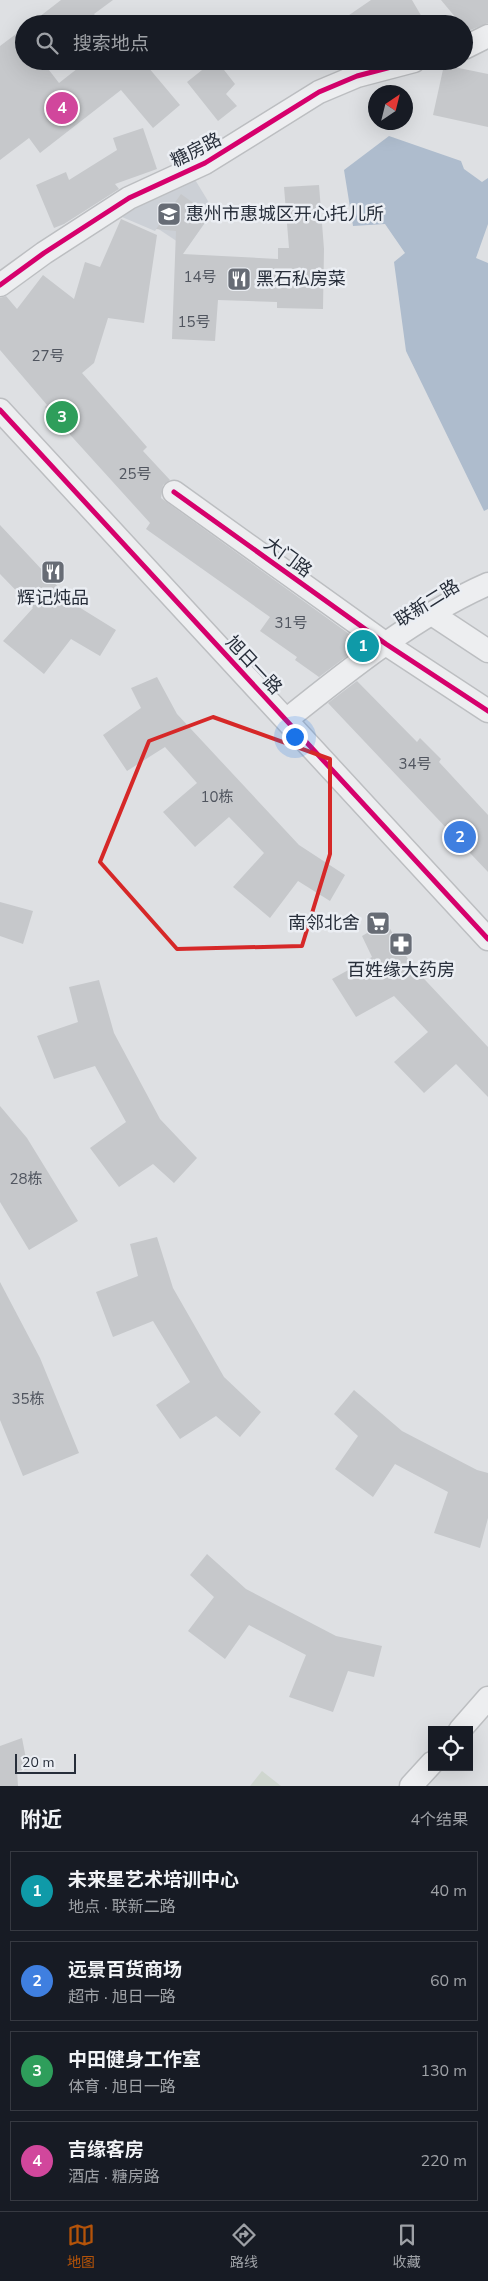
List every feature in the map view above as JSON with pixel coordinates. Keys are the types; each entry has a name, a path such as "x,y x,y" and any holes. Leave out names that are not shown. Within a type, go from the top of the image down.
{"street":[{"path":"473,44 488,36"},
{"name":"糖房路","path":"0,285 44,253 130,198 205,163 327,88 357,76 380,70"},
{"name":"旭日一路","path":"0,410 488,939"},
{"name":"大门路","path":"174,492 386,644 488,711"},
{"name":"联新二路","path":"286,720 348,670 386,644 458,597 488,584"},
{"path":"432,614 488,651"},
{"path":"464,1726 488,1698"},
{"path":"411,1786 428,1767"}],"highlighted area":[{"path":"213,717 330,759 330,854 302,946 177,949 100,862 149,741"}],"shaded area":[{"name":"惠州市惠城区开心托儿所","path":"194,178 208,201 212,213 187,248 157,228 155,231 122,217 173,185"},
{"path":"262,1771 281,1786 250,1786"}],"water":[{"path":"389,136 461,161 464,169 482,182 488,178 488,224 476,258 488,263 488,509 484,511 406,351 394,262 405,253 385,224 353,226 344,170"}],"building":[{"path":"61,0 113,0 95,15 42,15"},
{"path":"371,0 412,0 421,15 349,15"},
{"path":"441,0 488,0 488,23 473,29 473,15 454,15"},
{"path":"15,35 15,70 49,70 59,83 76,70 151,70 180,105 153,128 121,90 40,153 29,138 0,160 0,46"},
{"path":"202,70 224,70 235,84 226,94 237,106 218,121 187,82"},
{"path":"443,70 468,70 488,74 488,127 433,115"},
{"path":"143,128 157,169 115,184 119,189 64,224 54,228 36,185 66,172 69,180 117,150 113,138"},
{"path":"319,185 324,249 323,309 277,308 277,302 218,300 215,341 172,339 176,231 156,229 181,194 210,215 183,254 278,259 278,248 289,248 284,187"},
{"path":"121,219 157,235 144,323 108,318 94,363 82,373 147,447 143,451 170,480 163,485 161,498 363,644 319,677 295,660 297,657 260,631 270,617 146,529 150,523 45,407 47,405 0,350 0,298 6,296 17,309 43,275 74,299 85,262 100,267"},
{"path":"0,525 74,604 116,630 100,656 71,639 44,674 3,641 33,608 0,574"},
{"path":"157,677 177,714 299,845 345,875 330,901 298,881 270,918 233,887 264,853 229,817 195,847 163,812 197,783 165,747 127,771 103,735 141,708 131,688"},
{"path":"357,681 417,742 420,738 441,759 439,762 488,815 488,872 328,703"},
{"path":"0,902 33,911 23,944 0,936"},
{"path":"386,922 412,966 488,1047 488,1097 456,1064 424,1093 394,1062 428,1032 394,996 356,1017 332,979 372,957 362,936"},
{"path":"99,980 114,1033 160,1119 197,1158 174,1183 153,1164 119,1187 90,1148 126,1122 95,1066 54,1079 37,1036 78,1022 69,987"},
{"path":"0,1106 27,1138 78,1221 29,1250 0,1202"},
{"path":"157,1237 173,1288 224,1377 261,1412 240,1437 216,1416 180,1439 156,1405 190,1382 153,1321 113,1337 96,1292 138,1276 130,1244"},
{"path":"0,1282 40,1358 79,1453 23,1476 0,1420"},
{"path":"354,1390 402,1431 477,1470 488,1473 488,1518 480,1548 434,1533 448,1492 395,1464 373,1497 335,1469 358,1436 334,1414"},
{"path":"207,1554 246,1589 336,1636 382,1646 374,1677 348,1671 333,1712 289,1697 306,1655 249,1625 225,1659 188,1631 214,1597 190,1575"},
{"path":"22,1738 28,1769 17,1771 18,1786 0,1786 0,1746"}],"cycle path":[{"path":"0,285 44,253 129,198 205,163 319,92 357,76 380,70"},
{"path":"0,410 488,939"},
{"path":"174,492 386,644 488,711"}],"place":[{"name":"吉缘客房","path":"62,108"},
{"name":"惠州市惠城区开心托儿所","path":"169,214"},
{"name":"黑石私房菜","path":"239,279"},
{"name":"中田健身工作室","path":"62,417"},
{"name":"辉记炖品","path":"53,572"},
{"name":"未来星艺术培训中心","path":"363,646"},
{"name":"远景百货商场","path":"460,837"},
{"name":"南邻北舍","path":"378,923"},
{"name":"百姓缘大药房","path":"401,944"}]}
